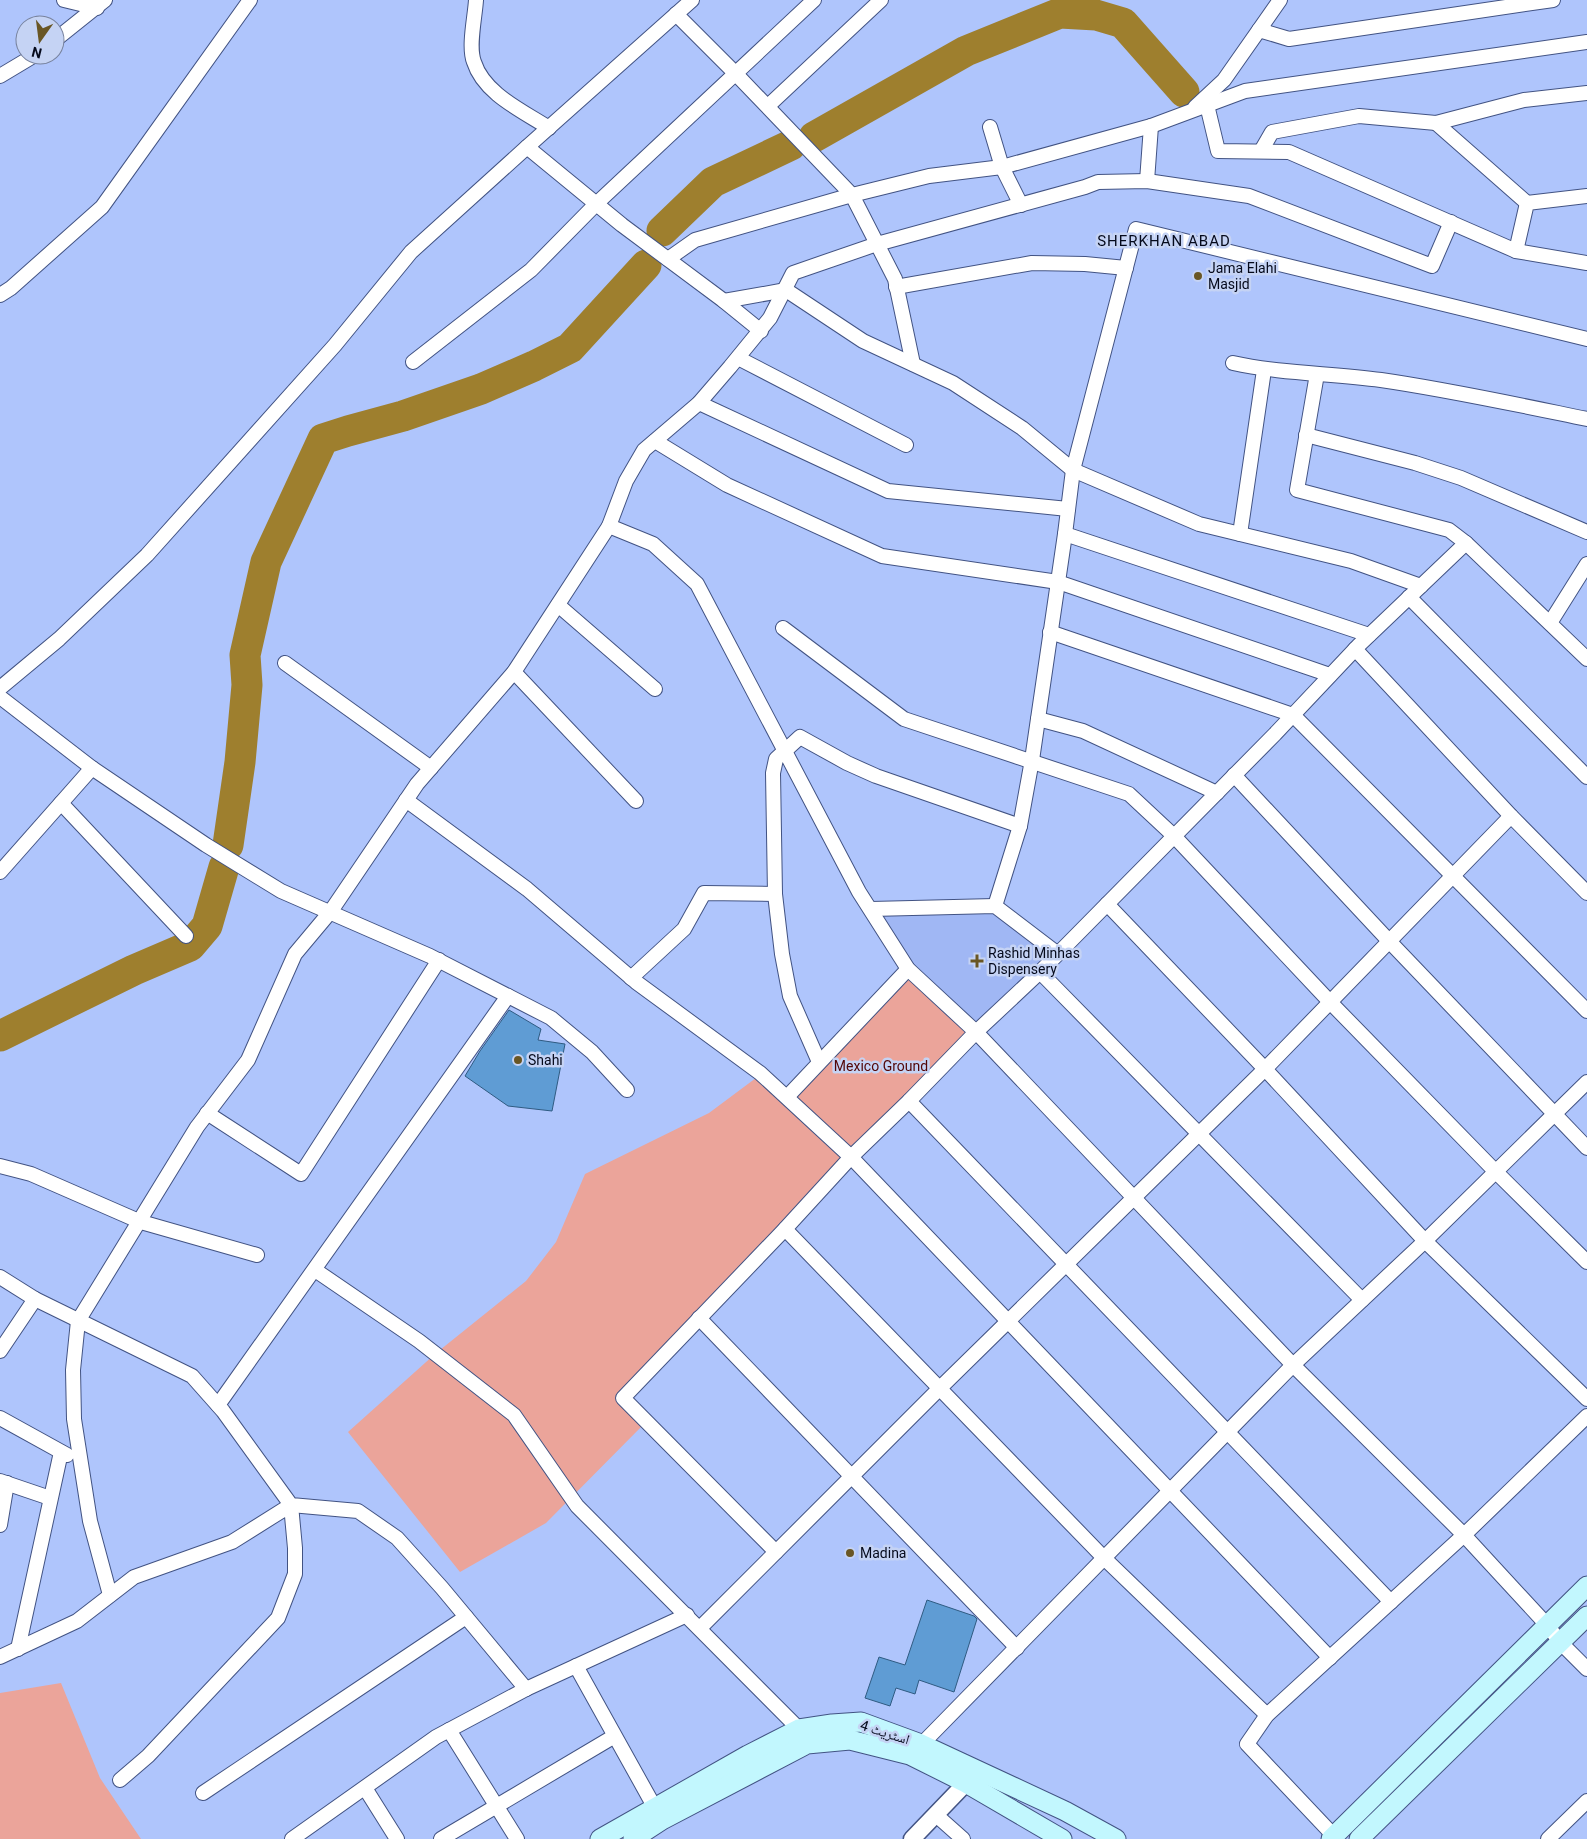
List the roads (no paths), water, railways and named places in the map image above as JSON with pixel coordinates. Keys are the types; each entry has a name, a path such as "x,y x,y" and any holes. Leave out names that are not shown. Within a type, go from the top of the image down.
{"main road":[{"path":"1333,1837 1587,1586"},
{"path":"1359,1839 1587,1616"},
{"name":"اسٹریٹ 4","path":"600,1839 748,1755 799,1729 861,1722 916,1750 1065,1811 1116,1839"},
{"name":"اسٹریٹ 4","path":"633,1839 662,1820 807,1744 850,1740 916,1750 966,1783 1062,1839"}],"street":[{"path":"64,0 101,4"},
{"path":"0,295 11,288 102,207 250,0"},
{"path":"476,0 472,44 473,61 482,77 510,104 549,128"},
{"path":"0,688 59,639 146,554 335,346 411,252 692,0"},
{"path":"413,362 531,270 596,204 814,0"},
{"path":"768,106 881,0"},
{"path":"1191,111 1224,80 1280,0"},
{"path":"1259,30 1289,39 1553,0"},
{"path":"65,32 101,4"},
{"path":"676,14 768,106 852,195 894,279 913,364"},
{"path":"668,259 695,240 852,195 929,176 1002,167 1151,126 1245,91 1587,42"},
{"path":"0,76 18,65"},
{"path":"1261,151 1272,132 1359,116 1436,123 1524,100 1587,93"},
{"path":"1207,105 1218,151 1289,152 1516,251 1587,262"},
{"path":"1436,123 1527,203 1587,196"},
{"path":"1147,181 1151,126"},
{"path":"990,127 1002,167 1021,205"},
{"path":"527,147 596,204 761,330"},
{"path":"110,1596 90,1521 74,1419 73,1370 78,1321 141,1222 197,1127 248,1060 295,954 331,911 417,784 514,672 609,526 626,481 644,450 699,403 738,358 770,318 794,273 877,244 1098,182 1147,181 1249,196 1432,266 1451,222"},
{"path":"1516,251 1527,203"},
{"path":"995,906 1020,826 1032,760 1073,470 1136,229 1587,339"},
{"path":"896,287 1032,263 1085,264 1126,268"},
{"path":"724,301 786,290 863,341 953,383 1022,428 1073,470 1199,524 1351,561 1421,586"},
{"path":"738,358 906,445"},
{"path":"1233,362 1264,370 1379,380 1505,402 1587,419"},
{"path":"1240,534 1264,370"},
{"path":"1318,374 1297,490 1449,530 1466,543 1587,659"},
{"path":"699,403 888,491 1068,509"},
{"path":"1306,436 1415,463 1461,478 1587,532"},
{"path":"655,441 727,485 882,556 1058,582 1330,675"},
{"path":"609,526 653,544 697,584 859,892 908,969 976,1032 1293,1365 1464,1536 1587,1669"},
{"path":"1065,534 1369,635"},
{"path":"776,1552 623,1398 785,1229 851,1156 1058,954 1369,635 1466,543"},
{"path":"1550,623 1587,564"},
{"path":"1409,597 1587,777"},
{"path":"558,605 654,689"},
{"path":"783,628 904,719 1032,760 1129,794 1174,836 1330,1002 1587,1262"},
{"path":"1050,632 1293,714 1587,1011"},
{"path":"1355,649 1511,816 1587,893"},
{"path":"285,663 431,768"},
{"path":"514,672 636,801"},
{"path":"0,697 92,768 206,845 281,891 331,911 439,960 551,1018 592,1052 626,1090"},
{"path":"1038,719 1083,731 1217,792"},
{"path":"819,1062 790,996 782,954 776,894 773,773 776,759 800,736 847,763 876,776 1020,826"},
{"path":"0,872 92,768"},
{"path":"1234,775 1389,941 1587,1148"},
{"path":"406,800 527,889 631,978 760,1073 851,1156 1330,1658"},
{"path":"61,803 186,936"},
{"path":"700,1628 940,1388 1265,1069 1511,816"},
{"path":"631,978 684,929 704,894 776,894"},
{"path":"1107,904 1265,1069 1425,1241 1587,1399"},
{"path":"871,910 995,906 1058,954"},
{"path":"207,1113 301,1174 439,960"},
{"path":"787,1097 908,969"},
{"path":"1040,972 1362,1300"},
{"path":"218,1405 508,996"},
{"path":"916,1750 1293,1365 1425,1241 1587,1082"},
{"path":"909,1101 1391,1602"},
{"path":"0,1166 31,1174 141,1222 257,1255"},
{"path":"785,1229 1104,1558 1267,1715"},
{"path":"315,1270 419,1341 514,1415 577,1506 799,1729"},
{"path":"0,1277 35,1299 192,1376 218,1405 291,1504 295,1548 294,1574 278,1618 148,1756 120,1780"},
{"path":"0,1351 35,1299"},
{"path":"699,1318 1017,1648"},
{"path":"1333,1837 1247,1744 1267,1715 1464,1536 1587,1416"},
{"path":"0,1418 60,1452 79,1460"},
{"path":"18,1649 60,1452"},
{"path":"0,1525 3,1482 50,1498"},
{"path":"0,1657 77,1621 134,1577 232,1542 291,1504 358,1511 397,1538 526,1688"},
{"path":"292,1839 436,1737 526,1688 687,1615"},
{"path":"202,1793 466,1617"},
{"path":"576,1666 655,1808"},
{"path":"449,1730 517,1839"},
{"path":"441,1839 614,1736"},
{"path":"912,1839 966,1783"},
{"path":"365,1788 398,1839"},
{"path":"1548,1839 1587,1801"},
{"path":"936,1815 963,1839"}],"waterway":[{"path":"814,137 966,51 1060,13 1096,15 1123,23 1184,92"},
{"path":"662,231 713,182 791,145"},
{"path":"228,845 240,762 247,685 245,655 266,562 323,439 403,416 481,389 570,348 646,265"},
{"path":"0,1036 134,970 190,946 207,926 224,867"}],"place":[{"name":"Jama Elahi Masjid","path":"1198,276"},
{"name":"Rashid Minhas Dispensery","path":"977,961"},
{"name":"Shahi","path":"518,1060"},
{"name":"Madina","path":"850,1553"}],"district":[{"name":"SHERKHAN ABAD","path":"1164,241"}],"park label":[{"name":"Mexico Ground","path":"881,1066"}]}
